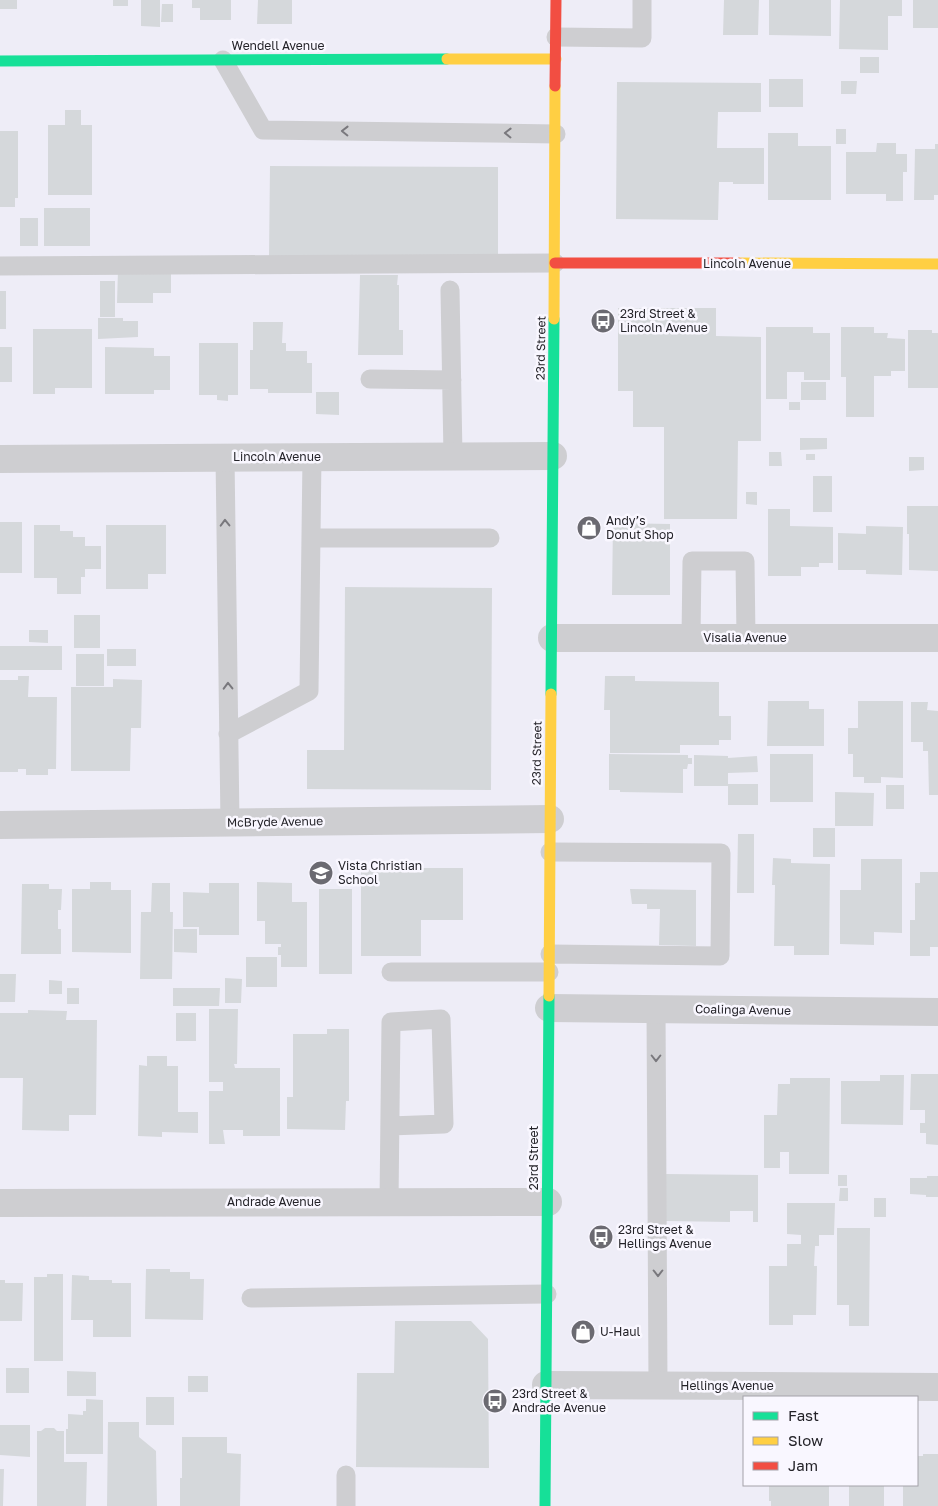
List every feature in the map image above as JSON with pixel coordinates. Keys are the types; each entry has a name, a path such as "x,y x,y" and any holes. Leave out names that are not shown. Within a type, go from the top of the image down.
{"main road":[{"name":"23rd Street","path":"545,1506 556,0"},
{"name":"Wendell Avenue","path":"0,61 556,59"},
{"name":"Lincoln Avenue","path":"555,263 938,264"}],"street":[{"name":"Lincoln Avenue","path":"0,459 553,456"},
{"name":"Visalia Avenue","path":"552,638 938,638"},
{"name":"McBryde Avenue","path":"0,825 550,819"},
{"name":"Coalinga Avenue","path":"549,1008 938,1012"},
{"name":"Andrade Avenue","path":"0,1203 548,1202"},
{"name":"Hellings Avenue","path":"546,1385 938,1387"}],"lane":[{"path":"556,37 642,38 642,0"},
{"path":"222,60 263,130 556,134"},
{"path":"0,266 555,263"},
{"path":"450,290 453,456"},
{"path":"370,379 452,380"},
{"path":"225,457 230,823"},
{"path":"228,734 310,691 312,457"},
{"path":"311,538 490,538"},
{"path":"691,638 692,562 736,561 745,561 746,638"},
{"path":"392,972 720,956 721,853 550,852"},
{"path":"656,1009 658,1386"},
{"path":"389,1202 391,1022 441,1019 444,1124 390,1126"},
{"path":"251,1298 547,1294"},
{"path":"346,1475 346,1506"}],"building":[{"path":"0,0 17,0 17,9 0,9"},
{"path":"113,0 128,0 128,6 113,6"},
{"path":"141,0 160,0 160,27 141,26"},
{"path":"192,0 231,0 231,20 200,20 200,8 192,8"},
{"path":"258,0 292,0 292,24 257,24"},
{"path":"724,0 759,0 758,35 723,35"},
{"path":"769,0 831,0 831,36 769,35"},
{"path":"840,0 902,0 902,16 888,16 888,50 839,49"},
{"path":"913,0 938,0 938,28 913,28"},
{"path":"162,4 173,4 173,22 161,22"},
{"path":"860,57 879,57 879,73 860,73"},
{"path":"769,79 803,79 803,107 769,107"},
{"path":"841,81 857,81 856,94 841,94"},
{"path":"617,82 761,83 761,112 718,112 717,148 764,148 764,184 719,182 718,220 616,219"},
{"path":"65,110 81,110 81,125 92,125 92,195 48,195 48,125 65,125"},
{"path":"836,129 846,129 846,144 836,144"},
{"path":"0,131 18,131 18,198 15,198 15,207 0,207"},
{"path":"768,133 798,133 798,146 831,146 831,200 768,200"},
{"path":"877,143 896,143 896,154 907,154 907,172 903,172 903,201 886,201 886,194 846,194 846,152 876,152"},
{"path":"935,144 938,144 938,195 934,195 934,200 914,200 915,149 935,149"},
{"path":"270,166 498,167 498,256 269,256"},
{"path":"44,208 90,208 90,246 44,246"},
{"path":"20,218 38,218 38,246 20,246"},
{"path":"118,270 171,271 171,293 153,293 153,303 117,303"},
{"path":"360,275 398,275 399,330 403,330 403,355 358,355"},
{"path":"100,281 115,281 115,317 100,317"},
{"path":"0,291 6,291 6,329 0,329"},
{"path":"618,308 716,308 716,336 761,337 761,441 738,441 737,519 664,519 664,427 633,427 633,391 618,391"},
{"path":"98,318 123,318 123,321 138,321 138,337 98,339"},
{"path":"253,322 283,322 282,343 286,343 286,351 307,351 307,363 312,363 312,393 268,393 268,389 250,389 250,350 253,350"},
{"path":"766,327 813,327 813,333 830,333 830,380 804,380 804,372 787,372 787,399 766,399"},
{"path":"841,327 874,327 874,333 888,333 887,338 905,339 905,371 891,371 891,376 874,376 874,417 846,417 846,377 841,377"},
{"path":"33,329 92,329 92,388 55,388 55,394 33,394"},
{"path":"908,330 932,330 932,333 938,333 938,388 908,388"},
{"path":"199,343 238,343 238,395 228,395 228,401 217,400 217,395 199,395"},
{"path":"0,347 12,347 12,382 0,382"},
{"path":"105,347 154,348 154,356 170,356 170,390 154,390 154,394 105,394"},
{"path":"801,382 826,382 826,400 801,400"},
{"path":"316,392 339,392 339,415 316,414"},
{"path":"789,402 800,402 800,410 789,410"},
{"path":"800,438 827,438 827,449 800,450"},
{"path":"769,452 781,452 782,466 769,466"},
{"path":"806,454 815,454 815,460 806,460"},
{"path":"909,457 924,457 924,470 909,471"},
{"path":"813,476 832,476 832,512 813,512"},
{"path":"746,492 757,492 757,505 746,504"},
{"path":"907,506 938,506 938,571 909,570"},
{"path":"768,509 790,509 790,526 833,527 833,563 819,563 819,567 801,567 801,576 768,576"},
{"path":"0,522 22,522 22,573 0,573"},
{"path":"613,523 670,524 670,595 612,595"},
{"path":"34,525 60,525 60,531 73,531 73,537 85,537 85,546 101,546 101,569 85,569 85,577 81,577 81,594 57,594 57,578 34,578"},
{"path":"106,525 166,525 166,574 148,574 148,589 106,589"},
{"path":"866,526 903,527 902,575 866,574 866,570 838,570 838,533 866,534"},
{"path":"345,587 492,588 491,790 307,789 307,750 344,750"},
{"path":"74,615 100,615 100,648 74,648"},
{"path":"29,630 48,630 48,643 29,642"},
{"path":"0,646 62,646 62,670 0,670"},
{"path":"107,649 136,649 136,666 107,666"},
{"path":"76,654 104,654 104,686 76,686"},
{"path":"18,676 29,676 28,697 57,697 56,769 48,769 48,775 26,775 26,769 18,769 18,772 0,772 0,680 18,680"},
{"path":"605,676 635,676 635,681 719,682 719,716 731,716 731,740 719,740 719,745 680,745 680,753 610,753 610,710 604,710"},
{"path":"113,679 142,680 141,728 131,728 130,771 71,771 71,687 113,687"},
{"path":"768,701 809,701 809,709 824,709 824,746 767,746"},
{"path":"858,701 903,701 903,778 881,777 881,783 864,783 864,777 853,777 853,754 848,754 848,728 858,728"},
{"path":"911,702 928,702 927,710 938,711 938,795 929,795 928,751 923,751 923,742 911,742"},
{"path":"609,754 688,755 688,758 692,758 692,764 688,764 687,769 683,769 683,793 620,792 620,790 609,790"},
{"path":"770,754 813,754 813,802 770,802"},
{"path":"694,755 728,756 728,758 757,756 758,772 728,773 728,784 758,784 758,805 728,805 728,786 694,786"},
{"path":"886,785 904,785 904,809 886,809"},
{"path":"835,792 874,793 873,826 835,826"},
{"path":"813,828 835,828 835,857 813,857"},
{"path":"738,834 754,834 754,893 737,893"},
{"path":"773,858 791,859 791,863 830,864 829,955 794,955 794,946 774,946 775,885 772,885"},
{"path":"861,859 902,859 902,933 874,932 874,945 840,944 840,890 861,890"},
{"path":"361,868 463,868 463,920 421,920 421,956 361,956"},
{"path":"920,872 938,872 938,947 930,947 930,956 910,956 910,920 915,920 915,883 920,883"},
{"path":"90,882 111,882 111,890 131,890 131,953 72,952 72,889 90,889"},
{"path":"257,882 292,883 292,902 307,902 307,967 281,967 281,955 278,955 278,947 281,947 281,944 265,944 265,921 257,921"},
{"path":"152,883 170,883 170,912 173,912 172,979 140,979 141,912 151,912"},
{"path":"209,883 239,883 239,935 199,935 199,927 183,927 183,892 209,893"},
{"path":"22,884 49,884 49,889 62,889 61,910 58,910 58,929 61,929 61,954 21,954"},
{"path":"319,889 352,889 352,974 319,974"},
{"path":"630,889 696,890 696,946 659,945 660,909 647,909 647,904 632,904"},
{"path":"174,929 197,929 197,953 174,952"},
{"path":"246,957 277,957 277,987 246,987"},
{"path":"0,974 16,974 15,1002 0,1002"},
{"path":"225,978 242,979 241,1003 225,1003"},
{"path":"49,980 62,981 62,994 49,994"},
{"path":"67,988 79,988 79,1004 67,1004"},
{"path":"173,988 220,988 219,1006 173,1006"},
{"path":"209,1009 238,1009 237,1064 234,1064 235,1068 280,1068 280,1136 243,1136 243,1130 223,1130 225,1144 209,1144 209,1091 223,1091 223,1082 209,1082"},
{"path":"28,1010 67,1011 66,1020 97,1020 96,1115 69,1115 69,1131 22,1130 23,1078 0,1078 0,1013 28,1013"},
{"path":"176,1013 196,1013 196,1041 176,1041"},
{"path":"327,1029 349,1029 349,1101 346,1101 345,1130 287,1129 287,1097 293,1097 293,1034 327,1034"},
{"path":"147,1056 167,1056 167,1066 178,1066 178,1112 198,1112 198,1133 162,1132 162,1137 138,1136 139,1065 147,1066"},
{"path":"911,1074 938,1074 938,1145 926,1144 926,1133 920,1133 920,1123 925,1123 925,1110 910,1110"},
{"path":"880,1075 904,1075 903,1125 841,1124 841,1081 880,1081"},
{"path":"790,1078 830,1078 829,1174 789,1174 789,1152 780,1152 780,1168 764,1168 764,1115 777,1115 778,1084 790,1084"},
{"path":"666,1174 758,1175 758,1222 753,1222 753,1211 730,1211 730,1222 666,1221"},
{"path":"838,1175 847,1175 847,1186 838,1186"},
{"path":"927,1176 938,1176 938,1197 910,1194 910,1178 927,1178"},
{"path":"840,1188 848,1188 848,1201 839,1201"},
{"path":"874,1198 886,1198 886,1217 874,1217"},
{"path":"787,1203 835,1203 834,1235 819,1235 819,1246 815,1246 814,1266 817,1266 816,1315 793,1315 793,1325 769,1325 769,1266 787,1266 787,1244 801,1244 801,1235 787,1234"},
{"path":"837,1228 870,1228 869,1326 849,1326 849,1305 837,1305"},
{"path":"146,1269 170,1269 170,1272 190,1272 190,1279 204,1279 203,1320 145,1319"},
{"path":"47,1274 63,1274 63,1361 34,1361 34,1277 47,1277"},
{"path":"72,1275 89,1276 89,1280 112,1280 112,1283 131,1283 131,1337 93,1337 93,1320 71,1320"},
{"path":"0,1280 5,1280 5,1283 23,1283 22,1321 0,1321"},
{"path":"395,1321 471,1321 488,1339 489,1468 356,1467 357,1373 394,1373"},
{"path":"6,1368 29,1368 29,1393 6,1393"},
{"path":"67,1371 96,1372 96,1396 67,1396"},
{"path":"188,1376 208,1376 208,1392 188,1392"},
{"path":"146,1397 174,1397 174,1425 146,1425"},
{"path":"86,1399 103,1400 103,1454 66,1454 68,1414 83,1415 83,1411 86,1411"},
{"path":"108,1422 139,1422 139,1437 156,1451 157,1506 107,1506"},
{"path":"0,1425 30,1425 30,1457 0,1455"},
{"path":"45,1428 64,1431 64,1462 87,1462 86,1506 37,1506 37,1431"},
{"path":"182,1437 227,1437 227,1453 241,1454 240,1506 180,1506"},
{"path":"923,1454 938,1454 938,1506 903,1506 903,1486 918,1486 918,1456 923,1456"},
{"path":"0,1469 4,1469 3,1506 0,1506"},
{"path":"769,1486 829,1486 829,1506 771,1506 771,1501 769,1501"},
{"path":"849,1486 884,1486 884,1506 849,1506"}],"traffic: fast":[{"path":"0,61 447,59"},
{"path":"551,694 554,319"},
{"path":"545,1506 549,996"}],"traffic: slow":[{"path":"447,59 556,59"},
{"path":"554,319 555,86"},
{"path":"738,263 938,264"},
{"path":"549,996 551,694"}],"traffic: jam":[{"path":"555,86 556,0"},
{"path":"555,263 738,263"}],"place":[{"name":"23rd Street & Lincoln Avenue","path":"603,321"},
{"name":"Andy’s Donut Shop","path":"589,528"},
{"name":"Vista Christian School","path":"321,873"},
{"name":"23rd Street & Hellings Avenue","path":"601,1237"},
{"name":"U-Haul","path":"583,1332"},
{"name":"23rd Street & Andrade Avenue","path":"495,1401"}]}
